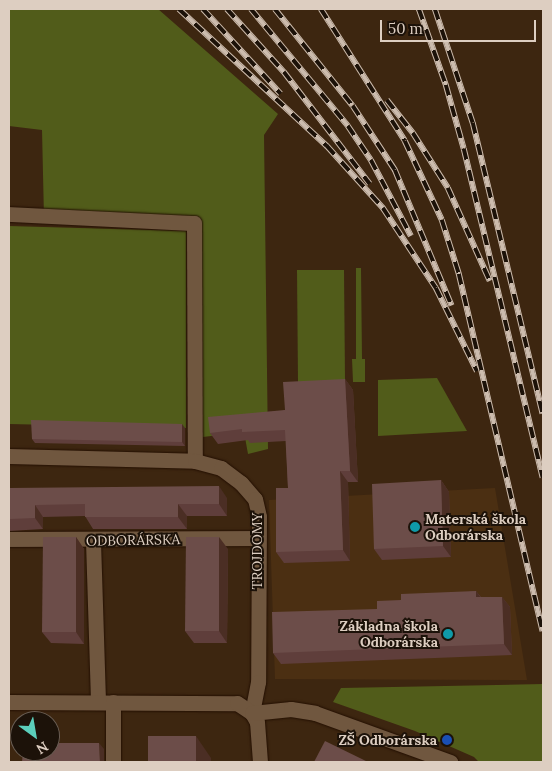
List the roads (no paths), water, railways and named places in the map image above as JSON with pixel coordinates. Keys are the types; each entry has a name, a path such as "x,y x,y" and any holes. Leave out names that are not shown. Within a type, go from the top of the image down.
{"street":[{"path":"9,214 194,223 195,461"},
{"name":"TROJDOMY","path":"9,456 195,461 221,468 255,499 259,517 258,682 252,713"},
{"name":"ODBORÁRSKA","path":"9,539 94,541 258,538"},
{"path":"94,541 106,702 113,762"},
{"path":"9,702 225,701 237,703 252,713 260,731 260,762"},
{"path":"252,713 291,710 314,713 450,762"}],"railway":[{"path":"179,9 327,146 383,208 436,288 477,371"},
{"path":"203,9 281,94"},
{"path":"227,9 284,72 370,184"},
{"path":"251,9 348,126 371,160 411,236"},
{"path":"275,9 353,106 395,170 452,306"},
{"path":"321,9 405,141 442,220 459,274 543,631"},
{"path":"419,9 446,85 464,149 543,478"},
{"path":"435,9 473,123 543,414"},
{"path":"387,100 413,133 448,188 490,281"}],"place":[{"name":"Materská škola Odborárska","path":"415,527"},
{"name":"Základna škola Odborárska","path":"448,634"},
{"name":"ZŠ Odborárska","path":"447,740"}]}
